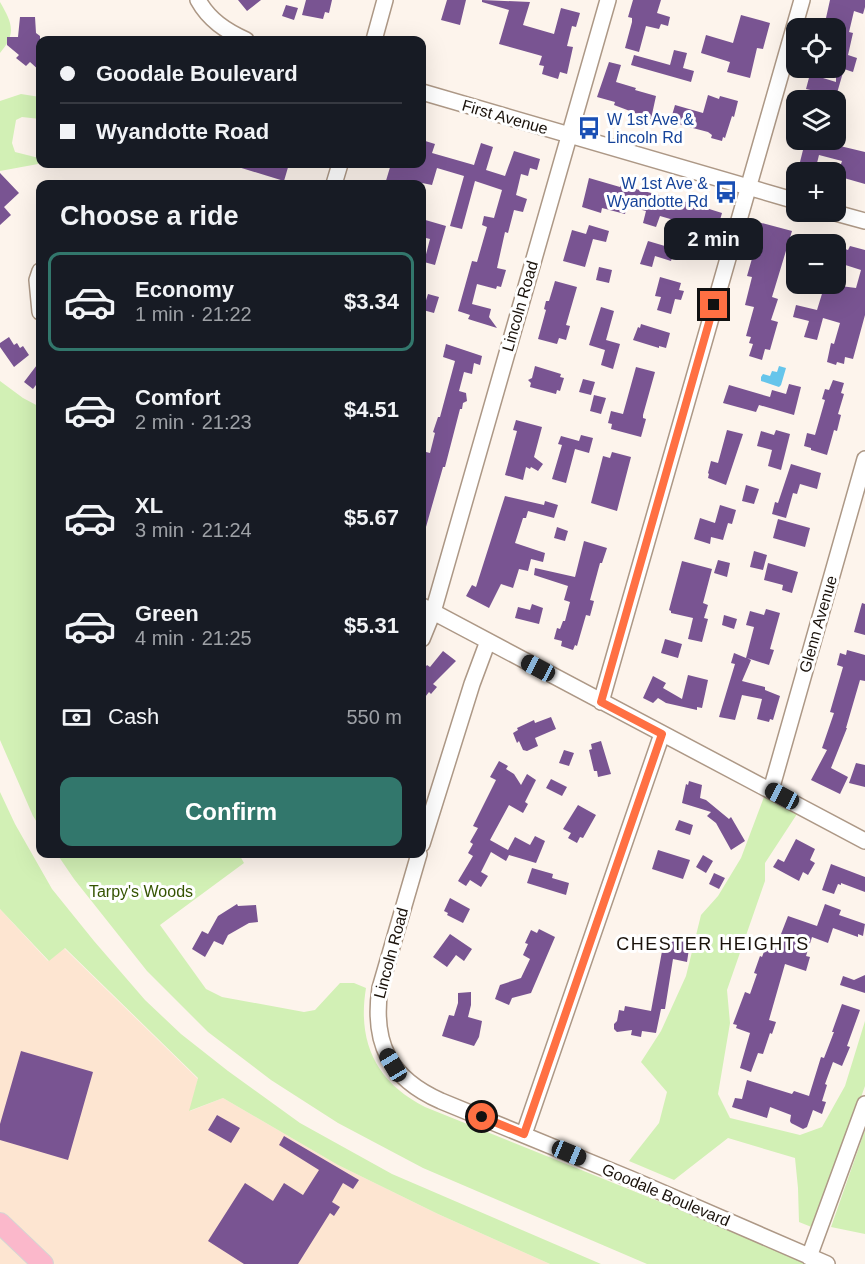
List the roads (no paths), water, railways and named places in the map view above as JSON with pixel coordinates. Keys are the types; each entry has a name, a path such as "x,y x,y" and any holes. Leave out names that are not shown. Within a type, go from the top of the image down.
{"main road":[{"path":"0,1223 43,1264"}],"street":[{"path":"198,0 215,23 237,36"},
{"path":"375,36 385,0"},
{"name":"Lincoln Road","path":"427,609 608,0"},
{"path":"601,702 802,0"},
{"name":"First Avenue","path":"426,94 786,198"},
{"path":"846,216 865,221"},
{"name":"Glenn Avenue","path":"771,790 865,459"},
{"path":"427,609 865,841"},
{"path":"426,831 488,641"},
{"path":"524,1134 662,734"},
{"name":"Lincoln Road","path":"385,1053 377,1024 380,988 418,858"},
{"name":"Goodale Boulevard","path":"385,1053 403,1077 423,1092 826,1264"},
{"path":"809,1257 865,1104"}],"water":[{"path":"779,366 786,368 779,387 761,381 763,374 770,376 772,371 777,372"}],"place":[{"name":"W 1st Ave & Lincoln Rd","path":"589,128"},
{"name":"W 1st Ave & Wyandotte Rd","path":"726,192"}],"district":[{"name":"CHESTER HEIGHTS","path":"713,944"}],"park label":[{"name":"Tarpy's Woods","path":"141,891"}]}
